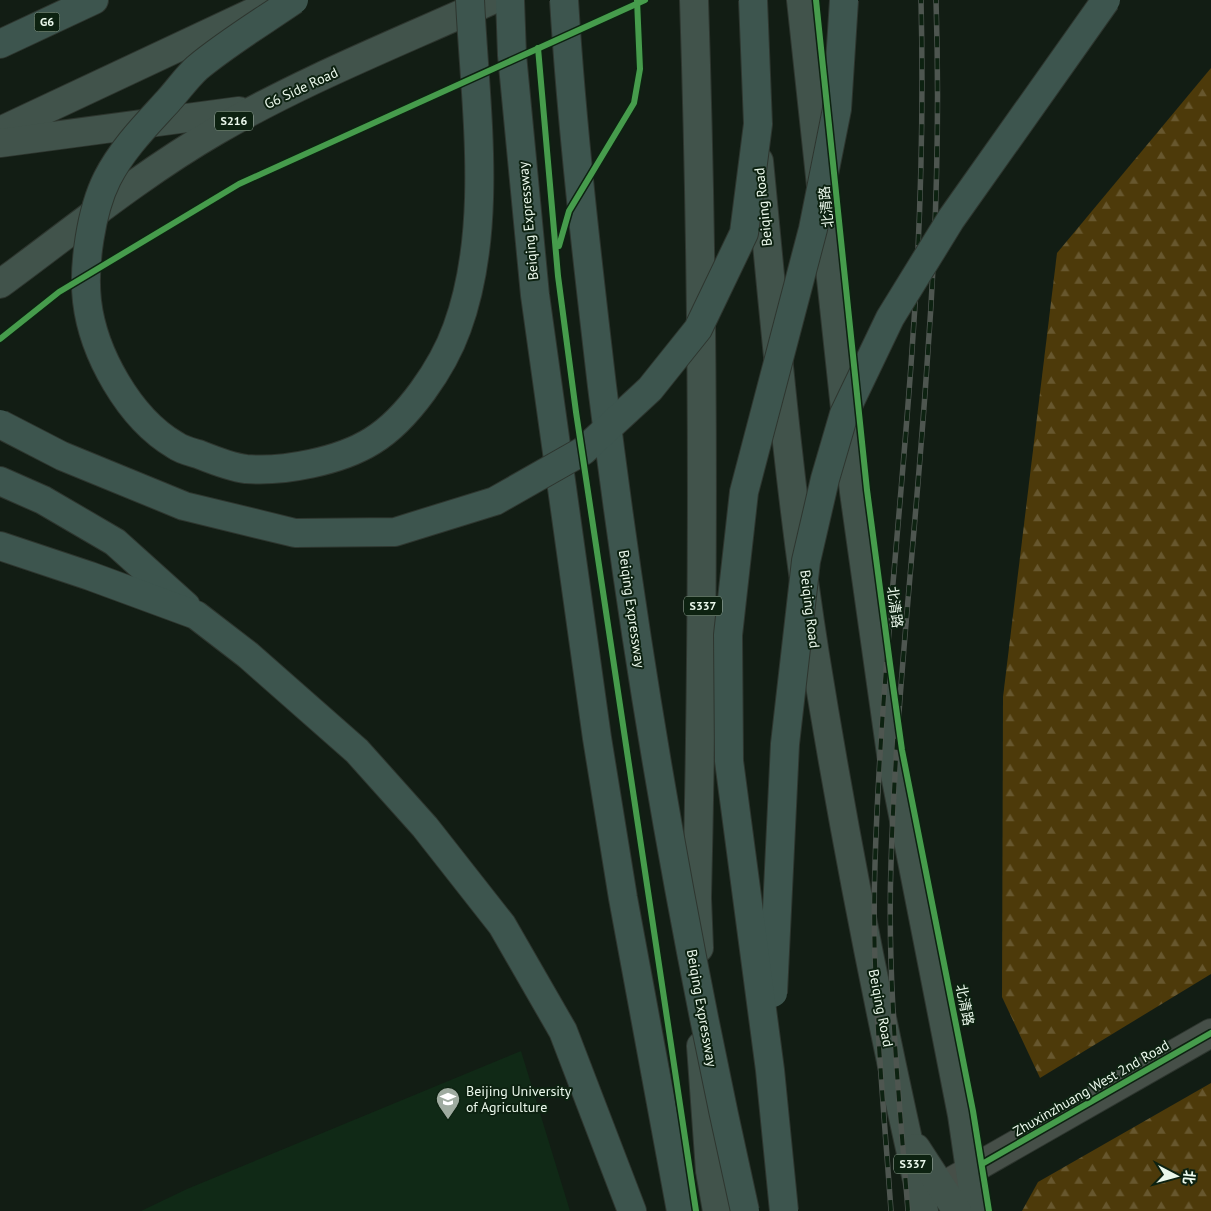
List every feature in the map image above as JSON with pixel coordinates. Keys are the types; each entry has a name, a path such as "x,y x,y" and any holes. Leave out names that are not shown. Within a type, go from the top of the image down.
{"highway":[{"name":"G6","path":"0,44 94,0"},
{"path":"294,0 196,69 126,148 106,180 94,218 86,260 87,302 100,352 123,396 148,425 176,446 244,468 277,469 309,464 372,442 400,419 435,372 457,329 472,277 480,212 470,0"},
{"name":"Beiqing Expressway","path":"510,0 512,55 534,295 596,728 623,898 681,1211"},
{"name":"Beiqing Expressway","path":"564,0 590,282 615,491 644,692 717,1085 745,1211"},
{"path":"0,424 62,456 184,506 295,533 395,532 503,497 583,451 650,390 698,329 744,233 758,124 753,0"},
{"path":"784,1211 770,1070 729,761 728,635 744,492 813,229 837,109 844,0"},
{"path":"770,1070 785,744 806,561 825,479 844,414 890,318 951,219 1106,0"},
{"path":"0,481 43,500 115,542 196,616 248,656 357,751 425,828 502,925 562,1031 632,1211"},
{"path":"0,546 90,576 196,616"}],"main road":[{"path":"0,131 279,0"},
{"name":"G6 Side Road","path":"0,284 161,166 215,131 274,100 492,0"},
{"name":"S337","path":"694,0 702,328 703,537 697,898 701,1053 710,1171 716,1211"},
{"name":"Beiqing Road","path":"744,0 788,442 815,653 851,855 902,1117 929,1199 957,1211"},
{"path":"801,0 854,492 891,754 962,1115 976,1211"},
{"path":"0,143 236,112 274,100"}],"street":[{"path":"929,1199 970,1171 1211,1032"}],"shaded area":[{"name":"Beijing University of Agriculture","path":"521,1051 570,1211 141,1211 187,1189"}],"green space":[{"path":"1211,68 1211,974 1040,1078 1002,997 1003,697 1057,253"},
{"path":"1211,1083 1211,1211 1022,1211 1038,1182"}],"railway":[{"path":"891,1211 876,994 875,864 885,677 917,274 922,137 921,0"},
{"path":"908,1211 892,994 890,907 897,739 933,274 937,137 936,0"}],"cycle path":[{"path":"559,246 569,211 634,103 640,69 637,0"},
{"path":"0,339 59,292 239,184 645,0"},
{"name":"北清路","path":"816,0 867,490 902,750 973,1111 989,1211"},
{"path":"538,48 558,276 576,412 696,1211"},
{"name":"Zhuxinzhuang West 2nd Road","path":"982,1164 1211,1033"}],"place":[{"name":"Beijing University of Agriculture","path":"448,1120"}]}
